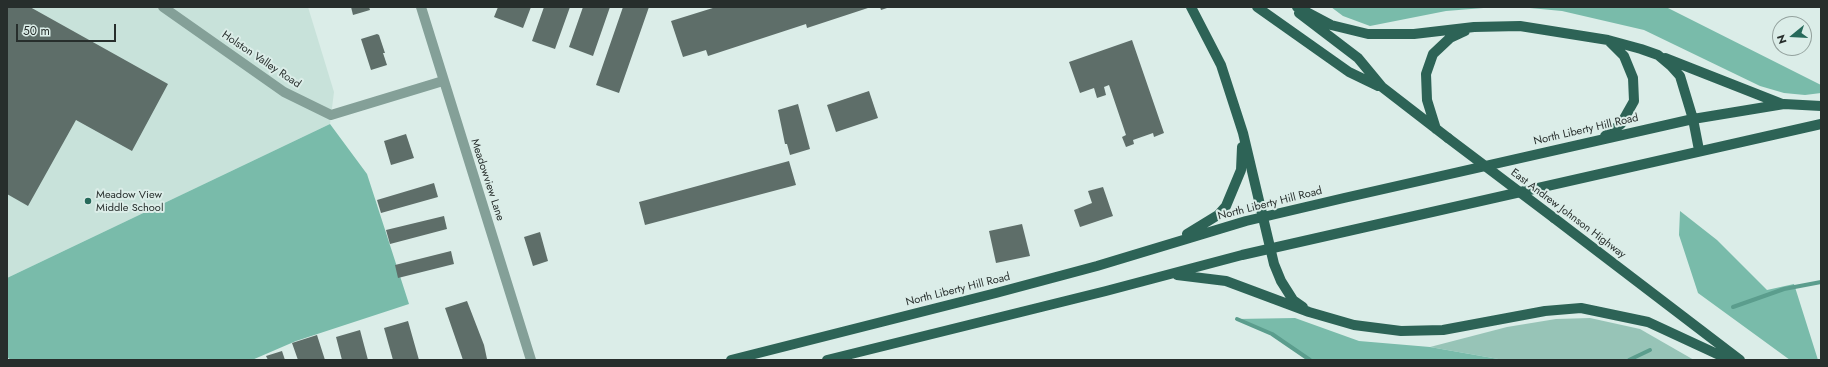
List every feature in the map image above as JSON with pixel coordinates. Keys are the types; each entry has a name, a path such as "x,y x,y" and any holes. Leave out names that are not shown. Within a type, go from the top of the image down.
{"main road":[{"path":"1191,7 1221,66 1243,132 1270,248 1281,281 1293,300 1309,312"},
{"name":"East Andrew Johnson Highway","path":"1257,7 1349,72 1382,87 1740,360"},
{"name":"East Andrew Johnson Highway","path":"1291,7 1358,58 1382,87"},
{"path":"1297,7 1330,25 1368,34 1414,34 1474,27 1520,26 1608,40 1658,56 1784,104"},
{"path":"1436,128 1427,100 1426,74 1433,54 1450,38 1474,27"},
{"path":"1599,139 1621,124 1634,101 1633,78 1624,56 1608,40"},
{"path":"1658,56 1671,66 1680,76 1693,119 1699,150"},
{"name":"North Liberty Hill Road","path":"731,360 1097,266 1263,218 1599,139 1693,119 1784,104 1821,106"},
{"path":"827,360 1270,248 1476,203 1699,150 1821,124"},
{"path":"1169,244 1204,225 1218,215 1226,206 1241,170 1243,132"},
{"path":"1168,275 1200,277 1226,282 1309,312 1354,324 1401,332 1443,330 1545,311 1581,308 1648,322 1730,360"}],"street":[{"name":"Holston Valley Road","path":"163,7 284,92 331,115 443,81"},
{"name":"Meadowview Lane","path":"421,7 531,360"}],"shaded area":[{"name":"Meadow View Middle School","path":"7,7 308,7 334,92 330,124 7,278"}],"green space":[{"path":"1331,7 1496,7 1446,11 1370,26 1343,16"},
{"path":"1519,7 1666,7 1821,85 1821,93 1805,95 1784,93 1760,86 1644,30 1562,11"},
{"path":"330,124 367,174 409,304 296,341 252,360 11,360 7,357 7,278"},
{"path":"1680,211 1717,240 1767,290 1794,284 1818,360 1790,360 1698,293 1679,235"},
{"path":"1295,318 1359,341 1430,347 1504,360 1310,360 1272,334 1237,319"},
{"path":"1590,318 1640,329 1694,360 1504,360 1430,347 1507,327 1556,319"}],"building":[{"path":"7,7 30,7 168,84 132,151 76,120 28,206 7,194"},
{"path":"351,7 369,7 370,10 353,15"},
{"path":"498,7 531,7 523,28 494,17"},
{"path":"544,7 570,7 555,49 532,41"},
{"path":"583,7 610,7 593,56 569,47"},
{"path":"623,7 649,7 619,93 596,85"},
{"path":"716,7 871,7 807,28 806,24 708,56 706,50 683,57 671,21"},
{"path":"880,7 890,7 881,10"},
{"path":"377,34 379,35 385,53 383,53 387,65 371,70 361,39"},
{"path":"1132,40 1164,133 1154,137 1153,133 1133,140 1134,144 1126,147 1122,137 1126,135 1109,85 1104,87 1106,95 1097,98 1094,88 1080,93 1069,62"},
{"path":"869,91 878,118 836,132 827,105"},
{"path":"798,104 810,149 790,155 787,144 785,144 778,110"},
{"path":"406,134 414,158 391,165 384,141"},
{"path":"789,161 796,185 645,225 639,202"},
{"path":"434,183 438,197 381,213 377,200"},
{"path":"1103,187 1113,216 1080,227 1074,210 1092,203 1088,191"},
{"path":"444,216 447,229 390,244 386,230"},
{"path":"1022,224 1030,256 996,263 989,231"},
{"path":"540,232 548,261 533,266 524,237"},
{"path":"451,251 454,264 398,278 395,265"},
{"path":"467,301 484,345 487,359 484,360 463,360 445,308"},
{"path":"408,321 419,360 393,360 384,328"},
{"path":"360,330 368,360 342,360 336,337"},
{"path":"317,335 325,360 298,360 292,343"},
{"path":"282,351 285,360 268,360 266,356"}],"waterway":[{"path":"1733,307 1784,289 1821,282"},
{"path":"1237,319 1272,334 1310,360"},
{"path":"1629,360 1650,350"}],"place":[{"name":"Meadow View Middle School","path":"88,201"}]}
